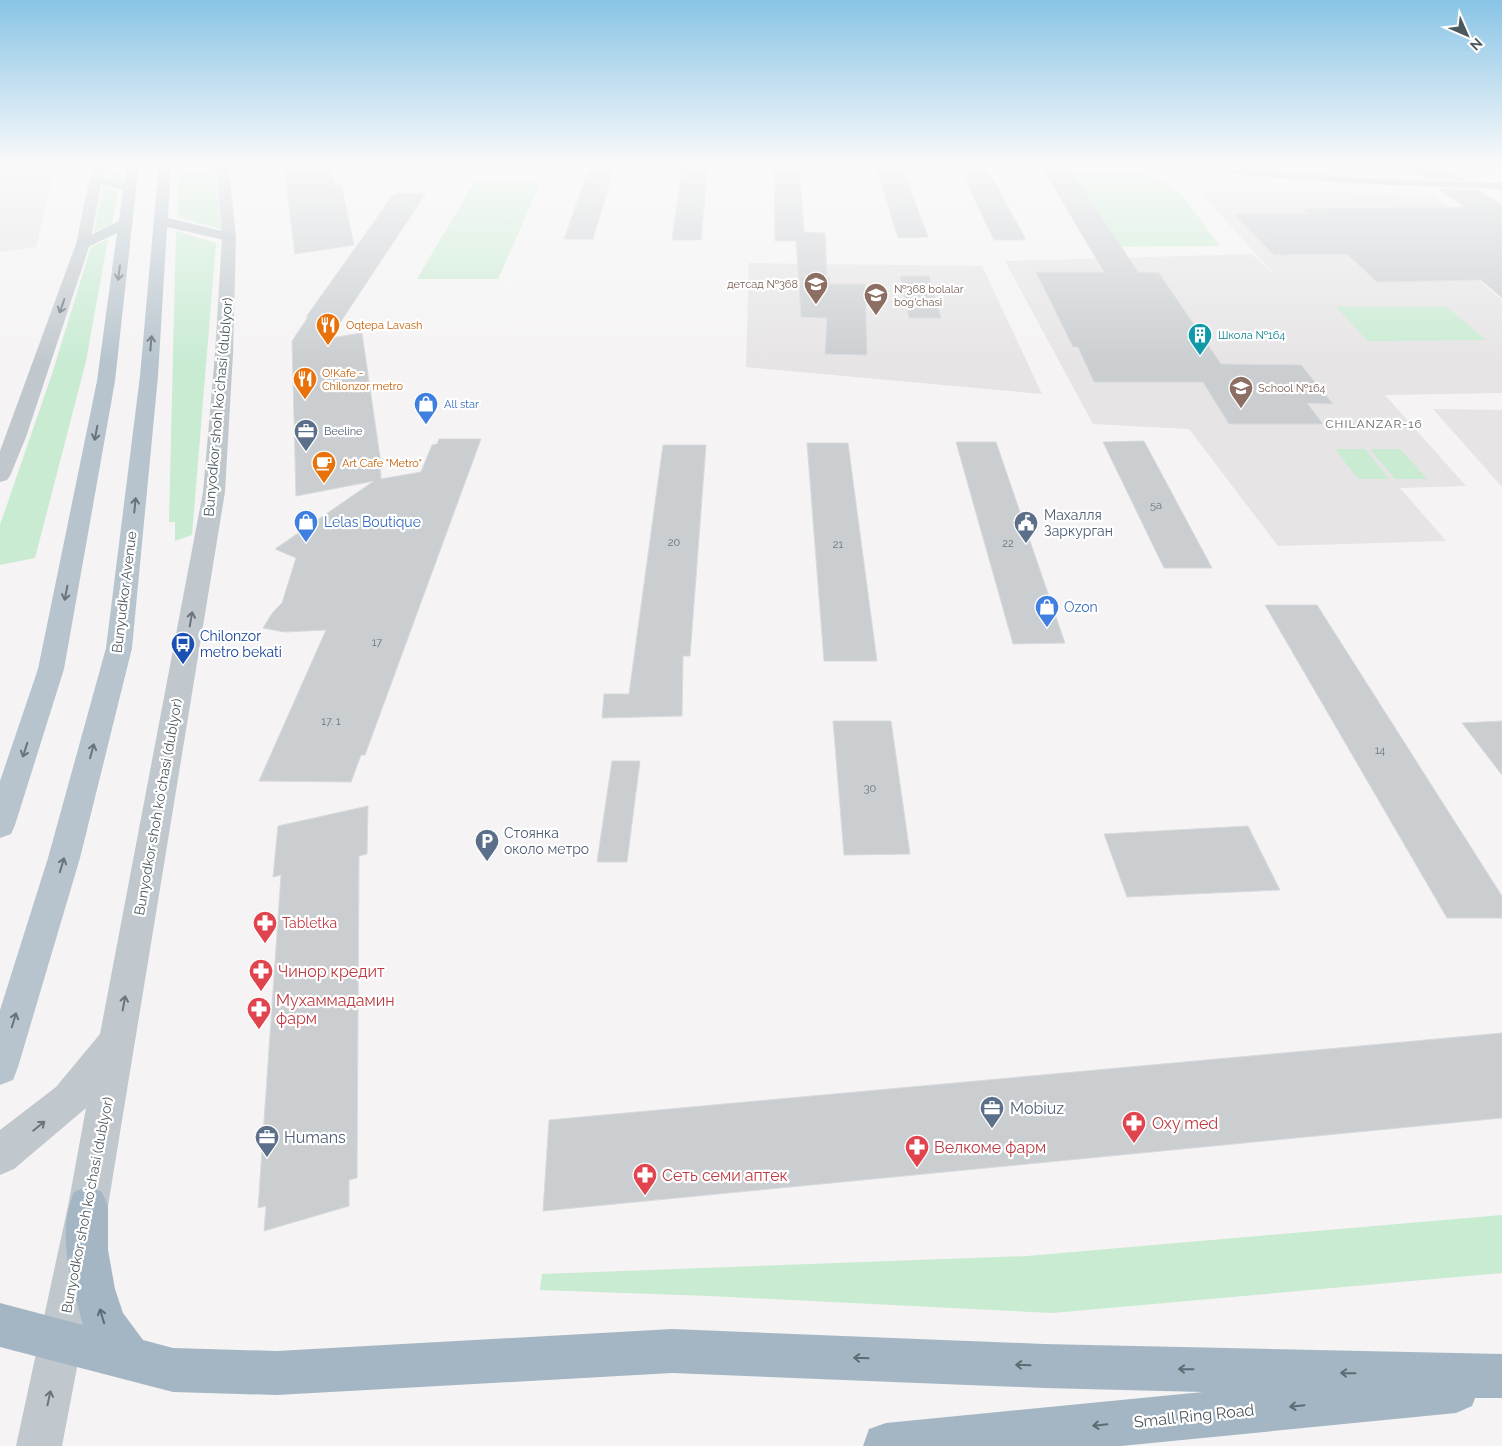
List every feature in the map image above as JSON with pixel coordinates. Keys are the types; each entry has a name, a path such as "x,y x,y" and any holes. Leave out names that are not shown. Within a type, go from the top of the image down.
{"highway":[{"path":"88,1206 87,1250 94,1288 105,1325 128,1357"},
{"path":"0,1325 173,1370 277,1373 672,1351 1044,1366 1502,1376"},
{"name":"Small Ring Road","path":"897,1445 1502,1385"}],"main road":[{"path":"83,244 113,229"},
{"path":"2,818 51,669 106,381 123,229"},
{"name":"Bunyudkor Avenue","path":"0,1067 64,858 119,648 149,376 161,229"},
{"path":"198,229 229,237"}],"street":[{"path":"0,476 16,437 83,244 86,229"},
{"name":"Bunyodkor shoh koʻchasi (dublyor)","path":"39,1446 88,1206 214,492 224,354 228,229"},
{"path":"0,1155 70,1100 118,1042"}],"shaded area":[{"path":"0,229 40,229 36,247 0,252"},
{"name":"School №164","path":"1234,229 1480,229 1502,245 1447,254 1502,300 1502,393 1385,395 1466,486 1400,488 1446,541 1278,546 1189,429 1093,424 1005,261 1252,254 1279,280"},
{"name":"№368 bolalar bog'chasi","path":"749,263 982,266 1042,394 746,367"},
{"path":"1433,409 1502,410 1502,487"}],"green space":[{"path":"446,229 520,229 498,279 417,279"},
{"path":"1110,229 1207,229 1220,246 1092,247 1116,239"},
{"path":"176,231 216,243 192,535 175,541 175,522 169,522"},
{"path":"108,239 86,361 35,558 0,565 0,525 53,371 91,247"},
{"path":"1336,307 1447,307 1486,340 1368,341"},
{"path":"1335,449 1365,449 1389,479 1358,479"},
{"path":"1370,449 1400,449 1427,479 1395,479"},
{"path":"1502,1215 1502,1273 1052,1313 710,1296 540,1290 542,1274 1027,1256"}],"building":[{"path":"292,229 351,229 354,245 295,254"},
{"path":"368,229 402,229 330,338 362,333 380,457 381,479 421,472 432,445 437,444 439,439 481,439 365,755 361,755 351,782 259,781 326,630 284,632 263,628 273,612 282,603 296,558 275,549 374,481 296,496 292,341 308,317 306,317"},
{"path":"567,229 596,229 593,239 564,239"},
{"path":"673,229 702,229 701,240 672,240"},
{"path":"775,229 804,229 804,232 825,233 827,277 829,277 830,284 865,284 867,355 825,354 827,318 801,317 796,241 775,241"},
{"path":"895,229 925,229 928,237 898,238"},
{"path":"989,229 1020,229 1026,240 994,240"},
{"path":"1079,229 1110,229 1138,272 1159,273 1221,364 1301,365 1333,404 1307,403 1323,424 1229,424 1203,382 1094,382 1078,347 1073,347 1036,272 1104,272"},
{"path":"1249,229 1502,229 1502,298 1481,280 1377,282 1347,254 1274,255"},
{"path":"900,276 929,276 941,318 909,318"},
{"path":"1144,441 1212,568 1164,568 1103,442"},
{"path":"956,442 996,442 1065,643 1013,644"},
{"path":"807,443 848,443 877,661 824,661"},
{"path":"663,445 706,445 690,656 683,656 682,716 602,718 604,694 629,694"},
{"path":"1265,605 1317,605 1502,896 1502,918 1447,918"},
{"path":"833,721 891,721 910,854 844,855"},
{"path":"1502,721 1502,775 1462,723"},
{"path":"612,761 640,761 627,862 597,862"},
{"path":"368,806 367,854 359,856 357,1178 349,1180 349,1206 264,1231 266,1206 258,1208 281,875 273,877 278,826"},
{"path":"1248,826 1280,890 1127,897 1104,834"},
{"path":"1502,1033 1502,1118 543,1211 549,1120"}],"place":[{"name":"детсад №368","path":"816,305"},
{"name":"№368 bolalar bog'chasi","path":"876,316"},
{"name":"Oqtepa Lavash","path":"328,346"},
{"name":"Школа №164","path":"1200,356"},
{"name":"O!Kafe - Chilonzor metro","path":"305,400"},
{"name":"School №164","path":"1241,409"},
{"name":"All star","path":"426,425"},
{"name":"Beeline","path":"306,452"},
{"name":"Art Cafe \"Metro\"","path":"324,484"},
{"name":"Lelas Boutique","path":"306,543"},
{"name":"Махалля Заркурган","path":"1026,544"},
{"name":"Ozon","path":"1047,628"},
{"name":"Chilonzor metro bekati","path":"183,665"},
{"name":"Стоянка около метро","path":"487,862"},
{"name":"Tabletka","path":"265,944"},
{"name":"Чинор кредит","path":"261,992"},
{"name":"Мухаммадамин фарм","path":"259,1030"},
{"name":"Mobiuz","path":"992,1129"},
{"name":"Oxy med","path":"1134,1144"},
{"name":"Humans","path":"267,1158"},
{"name":"Велкоме фарм","path":"917,1168"},
{"name":"Сеть семи аптек","path":"645,1196"}],"district":[{"name":"CHILANZAR-16","path":"1374,424"}]}
